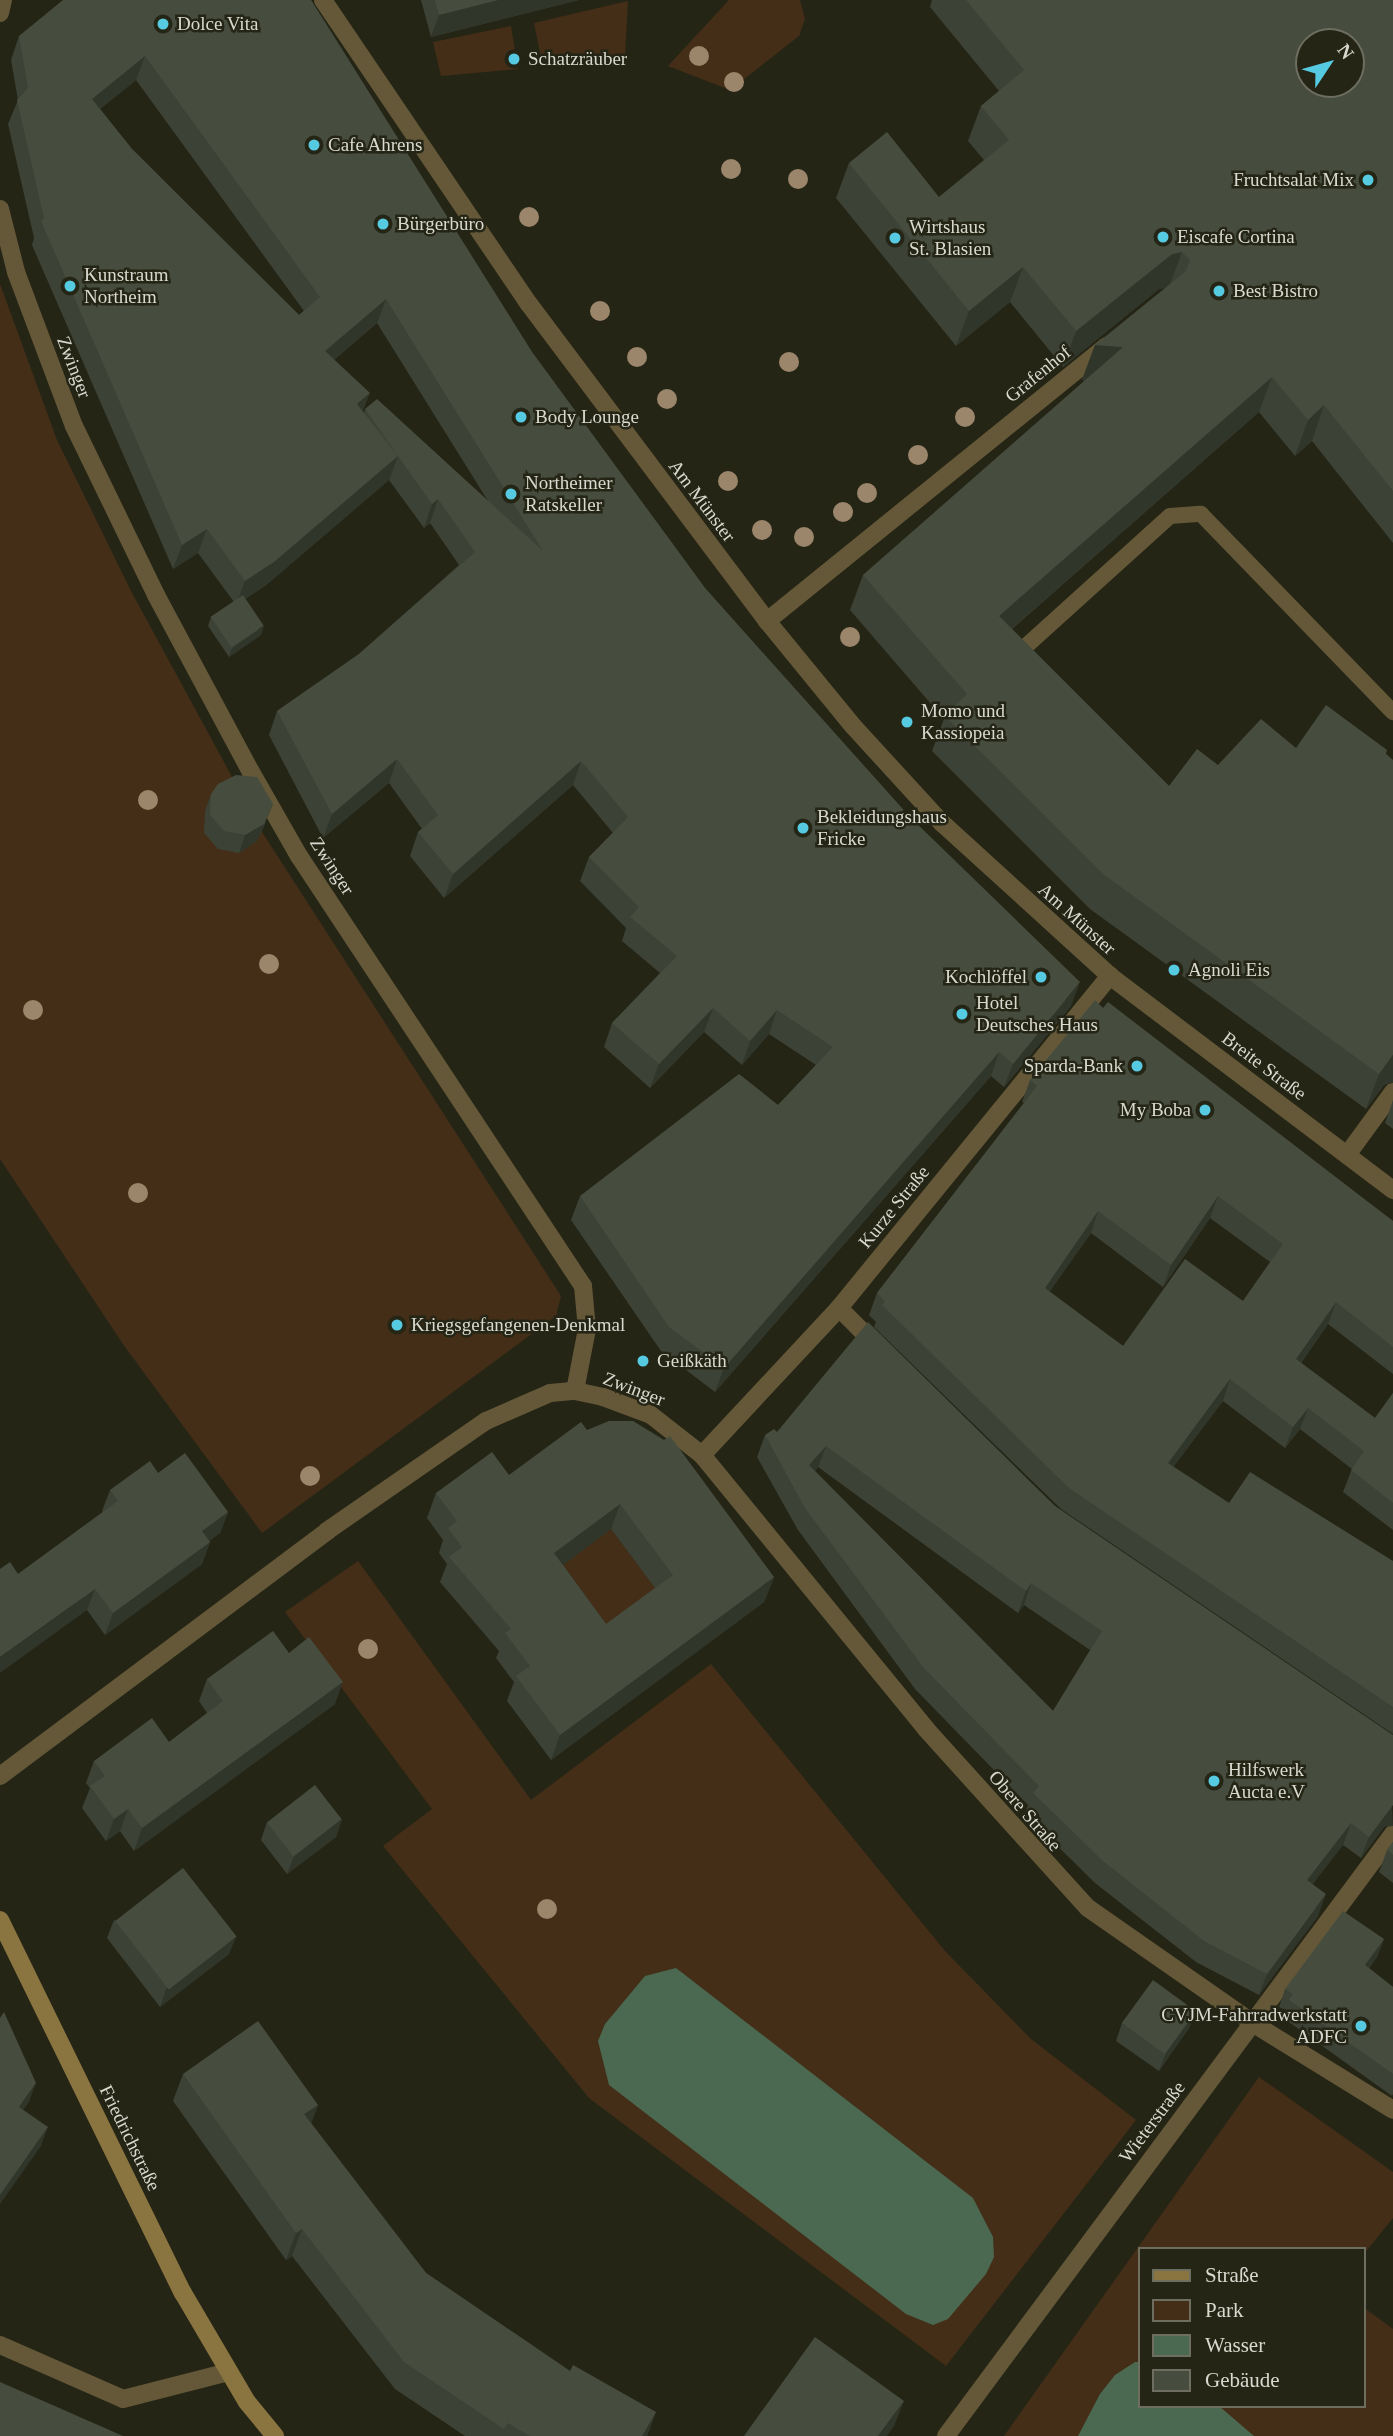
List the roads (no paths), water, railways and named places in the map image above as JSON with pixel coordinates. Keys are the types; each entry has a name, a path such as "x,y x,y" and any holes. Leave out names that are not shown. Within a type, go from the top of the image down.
{"street":[{"path":"0,13 3,0"},
{"name":"Am Münster","path":"323,0 529,304 767,621 942,822 1110,976"},
{"name":"Zwinger","path":"0,209 16,272 74,426 156,595 251,772 299,856 583,1286 587,1329 575,1391 650,1415 702,1455"},
{"name":"Grafenhof","path":"767,621 1125,331"},
{"name":"Breite Straße","path":"1110,976 1393,1189"},
{"name":"Kurze Straße","path":"702,1455 839,1308 1110,976"},
{"path":"1347,1155 1393,1092"},
{"path":"839,1308 888,1356"},
{"path":"0,1776 327,1531 486,1421 550,1393 575,1391"},
{"name":"Obere Straße","path":"702,1455 793,1572 1068,1890 1254,2024 1393,2110"},
{"name":"Wieterstraße","path":"946,2436 1393,1833"},
{"name":"Friedrichstraße","path":"0,1920 183,2293 229,2372 275,2436"},
{"path":"0,2345 123,2399 229,2372"}],"lane":[{"path":"1025,647 1170,516 1201,514 1393,712"}],"water":[{"path":"676,1968 973,2198 993,2237 994,2257 986,2274 948,2319 933,2325 906,2314 609,2085 598,2041 605,2024 645,1976"},
{"path":"1138,2362 1138,2408 1221,2408 1254,2436 1078,2436 1100,2394 1115,2375"}],"place":[{"name":"Dolce Vita","path":"163,24"},
{"name":"Schatzräuber","path":"514,59"},
{"name":"Cafe Ahrens","path":"314,145"},
{"name":"Fruchtsalat Mix","path":"1368,180"},
{"name":"Bürgerbüro","path":"383,224"},
{"name":"Eiscafe Cortina","path":"1163,237"},
{"name":"Wirtshaus St. Blasien","path":"895,238"},
{"name":"Kunstraum Northeim","path":"70,286"},
{"name":"Best Bistro","path":"1219,291"},
{"name":"Body Lounge","path":"521,417"},
{"name":"Northeimer Ratskeller","path":"511,494"},
{"name":"Momo und Kassiopeia","path":"907,722"},
{"name":"Bekleidungshaus Fricke","path":"803,828"},
{"name":"Agnoli Eis","path":"1174,970"},
{"name":"Kochlöffel","path":"1041,977"},
{"name":"Hotel Deutsches Haus","path":"962,1014"},
{"name":"Sparda-Bank","path":"1137,1066"},
{"name":"My Boba","path":"1205,1110"},
{"name":"Kriegsgefangenen-Denkmal","path":"397,1325"},
{"name":"Geißkäth","path":"643,1361"},
{"name":"Hilfswerk Aucta e.V","path":"1214,1781"},
{"name":"CVJM-Fahrradwerkstatt ADFC","path":"1361,2026"}]}
